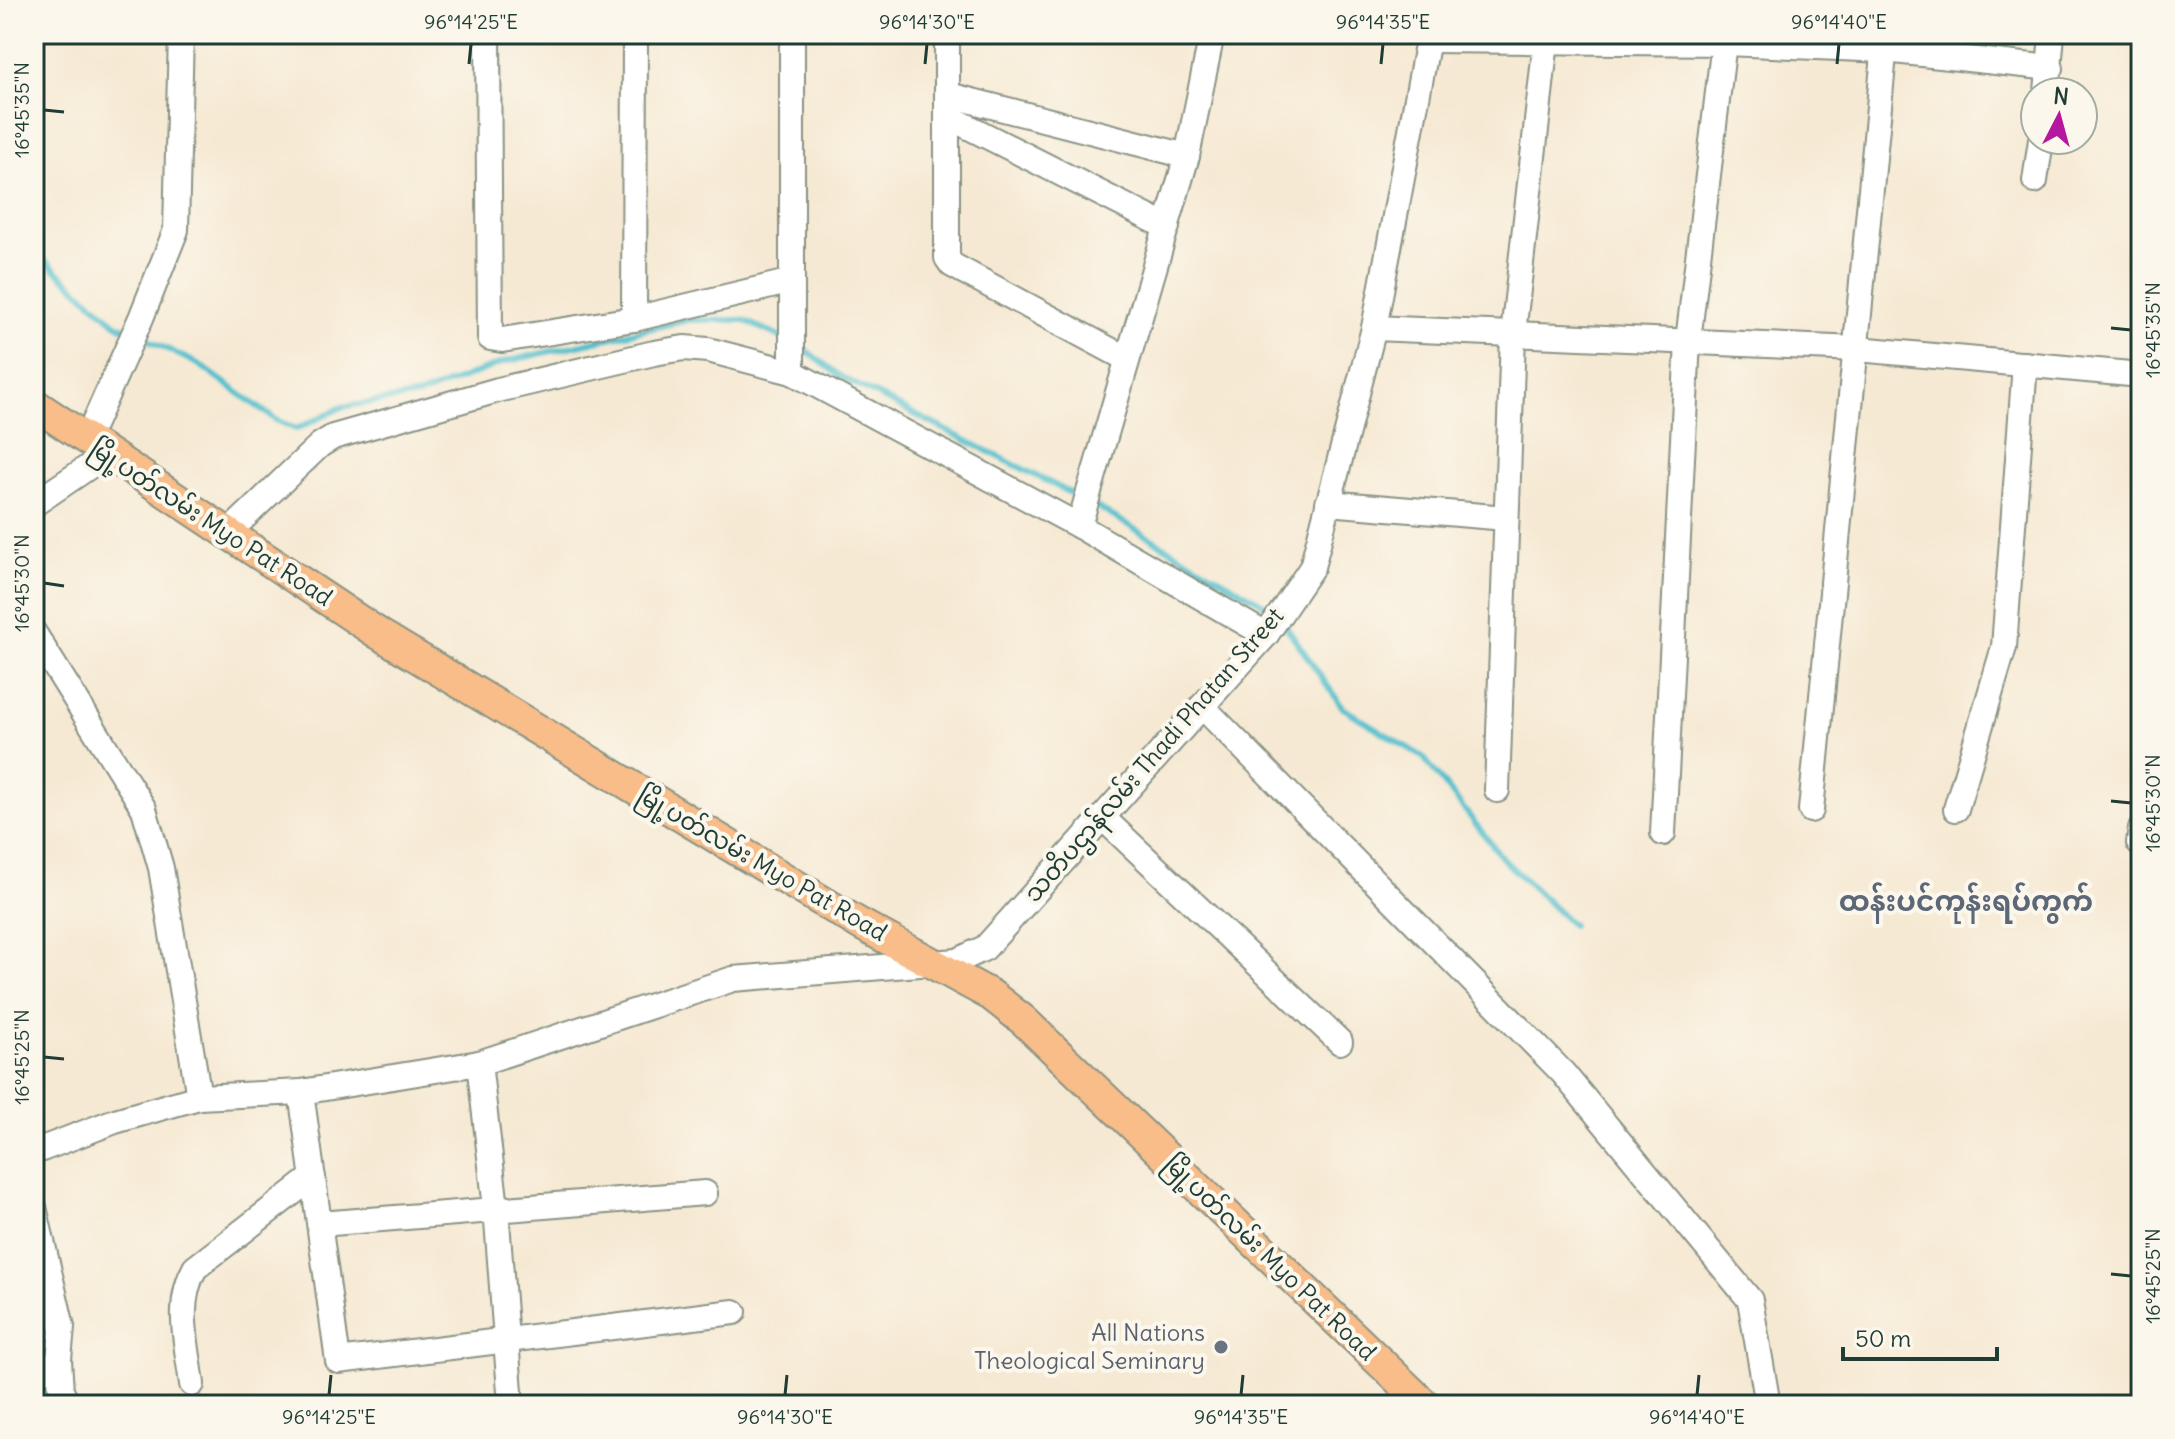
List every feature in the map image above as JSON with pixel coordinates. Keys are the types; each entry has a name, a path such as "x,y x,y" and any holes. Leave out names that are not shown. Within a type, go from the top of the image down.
{"main road":[{"name":"မြို့ပတ်လမ်း Myo Pat Road","path":"34,404 379,634 860,924 991,995 1023,1020 1425,1405"}],"street":[{"path":"34,504 96,448 141,318 176,230 181,34"},
{"path":"488,34 490,338 502,340 634,319 792,281"},
{"path":"634,319 635,34"},
{"path":"792,34 792,372"},
{"path":"947,34 947,258 952,265 1127,359"},
{"path":"1079,526 1187,156 1212,34"},
{"path":"2049,76 2052,34"},
{"path":"1428,37 1546,41 1725,38 1886,42 2032,76"},
{"name":"သတိပဌာန်လမ်း Thadi Phatan Street","path":"34,1152 115,1121 199,1097 301,1092 479,1063 733,979 957,961 985,948 1266,635 1312,567 1374,328 1428,37"},
{"path":"1663,833 1688,341 1725,38"},
{"path":"1497,790 1513,334 1546,41"},
{"path":"1811,810 1886,42"},
{"path":"949,106 1187,156"},
{"path":"949,106 1167,227"},
{"path":"2035,181 2039,156"},
{"path":"1374,328 1858,349 2141,375"},
{"path":"229,532 320,445 333,437 498,390 684,348 708,350 792,372 1079,526 1266,635"},
{"path":"1956,809 2004,647 2025,364"},
{"path":"1328,503 1506,518"},
{"path":"34,633 144,809 161,868 199,1097"},
{"path":"1202,706 1563,1073 1750,1300 1768,1405"},
{"path":"1102,817 1340,1042"},
{"path":"479,1063 496,1208 511,1405"},
{"path":"301,1092 338,1361 734,1312"},
{"path":"192,1384 182,1305 186,1284 195,1268 313,1177"},
{"path":"320,1224 705,1193"},
{"path":"34,1207 62,1327 59,1360 61,1391 68,1405"},
{"path":"34,1376 59,1360"}],"waterway":[{"path":"34,251 115,323 130,331"},
{"path":"140,336 200,365 276,420 296,429 342,407 419,395 504,362 687,320 743,320 785,339"},
{"path":"799,345 841,377 1080,498"},
{"path":"1090,503 1274,610"},
{"path":"1283,622 1343,708 1423,757 1504,860 1572,925"}],"place":[{"name":"All Nations Theological Seminary","path":"1221,1347"}],"district":[{"name":"ထန်းပင်ကုန်းရပ်ကွက်","path":"1966,901"}]}
